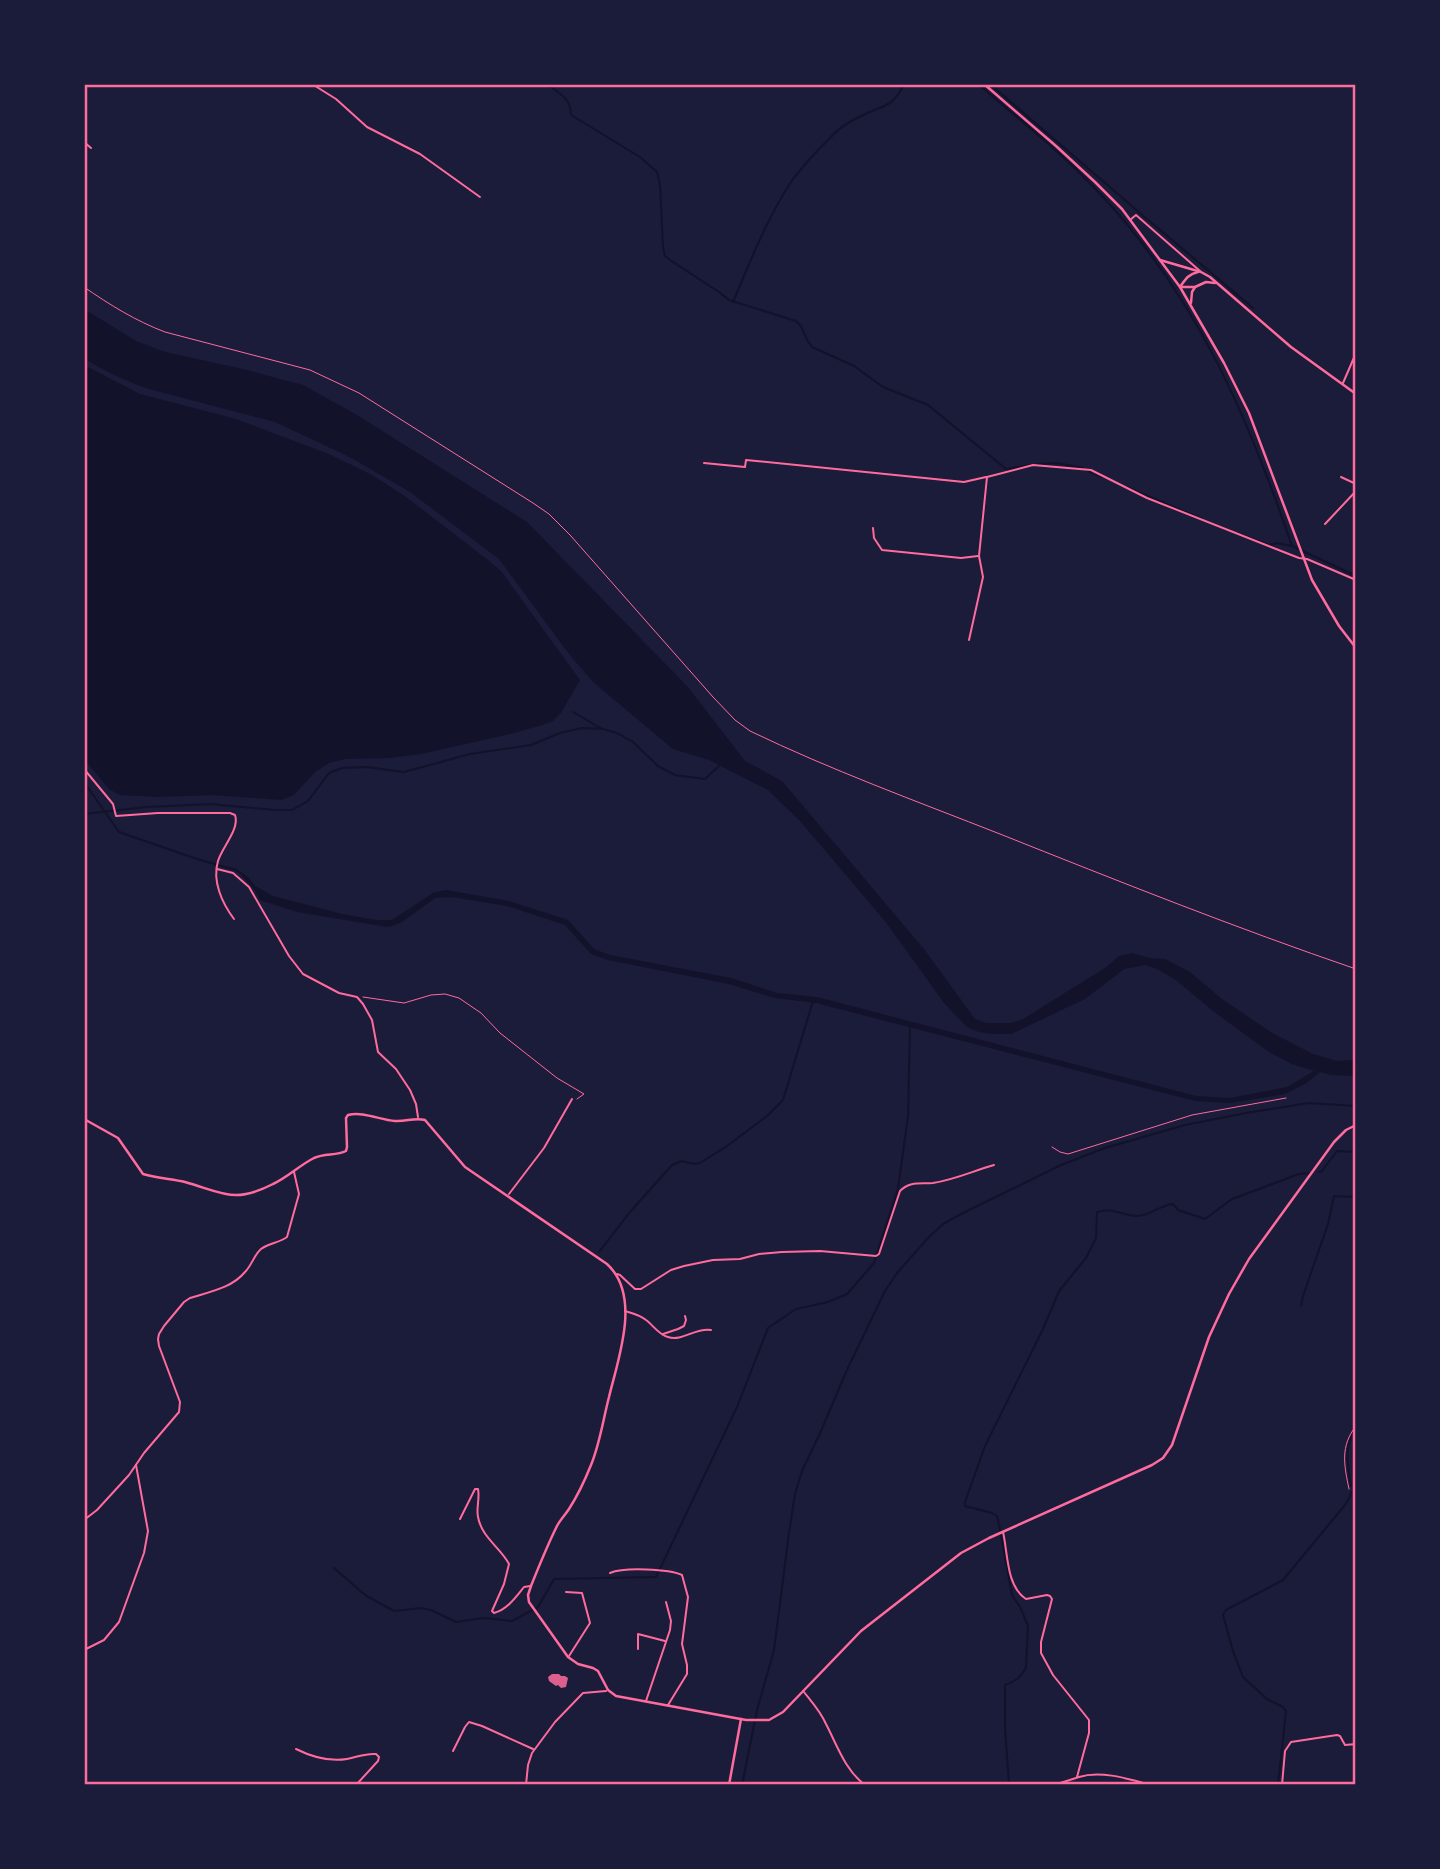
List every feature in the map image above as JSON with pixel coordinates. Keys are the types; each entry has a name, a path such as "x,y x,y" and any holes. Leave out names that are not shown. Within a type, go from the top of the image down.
{"street":[{"path":"312,84 336,99 367,127 419,154 480,197"},
{"path":"984,84 1097,183 1122,209 1180,287 1249,413 1312,580 1356,649"},
{"path":"84,142 91,148"},
{"path":"1130,220 1136,215 1291,347 1356,394"},
{"path":"1160,260 1201,272"},
{"path":"1180,287 1192,273 1201,272"},
{"path":"1180,287 1195,287 1206,282 1218,284"},
{"path":"1190,304 1195,287"},
{"path":"1343,384 1356,353"},
{"path":"704,463 745,467 746,460 964,482 1033,465 1091,470 1147,498 1356,580"},
{"path":"969,640 983,578 979,556 987,477"},
{"path":"1341,477 1356,484"},
{"path":"1325,524 1356,491"},
{"path":"873,528 874,538 882,550 961,558 979,556"},
{"path":"84,769 113,804 116,816 232,813 236,817 217,868 223,904 233,919"},
{"path":"217,868 233,873 249,887 289,956 303,974 339,993 357,997 363,1004 372,1020 378,1052 396,1069 410,1090 418,1118"},
{"path":"508,1196 544,1148 572,1099"},
{"path":"84,1119 118,1138 143,1174 236,1196 273,1185 323,1154 345,1151 348,1115 358,1114 395,1121 418,1118 425,1120 460,1162 607,1264 635,1289 641,1289 671,1270 713,1260 740,1259 782,1252 820,1251 876,1256 901,1191 906,1185 949,1180 994,1165"},
{"path":"617,1274 623,1293 624,1334 603,1428 578,1493 557,1526 531,1586 529,1602 568,1657 578,1664 598,1671 608,1690 616,1696 743,1719 764,1720 777,1717 850,1641 961,1553 1163,1458 1172,1445 1209,1337 1240,1274 1334,1142 1346,1130 1356,1125"},
{"path":"84,1520 107,1500 129,1475 179,1412 181,1406 159,1346 159,1334 184,1302 228,1285 246,1271 262,1248 287,1237 299,1194 293,1171"},
{"path":"624,1311 645,1318 670,1338 705,1329 711,1330"},
{"path":"662,1334 684,1326 685,1316"},
{"path":"84,1650 104,1640 119,1622 144,1553 148,1531 136,1464"},
{"path":"460,1520 475,1489 478,1489 477,1514 482,1530 503,1553 509,1564 504,1584 492,1611 494,1613 501,1612 524,1587 531,1586"},
{"path":"1003,1532 1015,1589 1026,1599 1051,1596 1041,1653 1054,1675 1089,1720 1089,1733 1077,1777"},
{"path":"610,1573 635,1569 682,1576 688,1597 682,1644 687,1674 668,1706"},
{"path":"566,1592 582,1593 590,1623 568,1657"},
{"path":"645,1702 671,1622 666,1602"},
{"path":"638,1649 638,1634 666,1641"},
{"path":"526,1785 528,1765 534,1750 555,1722 583,1693 608,1690"},
{"path":"803,1691 826,1723 853,1774 865,1785"},
{"path":"729,1785 743,1719"},
{"path":"453,1751 469,1722 534,1750"},
{"path":"1282,1785 1285,1751 1291,1742 1333,1735 1340,1736 1345,1745 1356,1744"},
{"path":"296,1749 324,1759 376,1754 378,1761 356,1785"},
{"path":"1052,1785 1077,1777 1110,1775 1151,1785"},
{"path":"1071,1785 1072,1780"}],"path":[{"path":"84,287 113,307 165,332 310,370 341,384 533,503 549,514 570,535 713,697 750,731 855,777 1101,874 1252,933 1356,969"},
{"path":"357,997 404,1003 431,995 445,994 459,998 481,1013 490,1024 557,1078 584,1094 572,1099"},
{"path":"1052,1147 1068,1154 1192,1115 1286,1098"},
{"path":"1349,1489 1345,1458 1346,1439 1356,1426"}],"shaded area":[{"path":"84,309 136,341 165,352 303,385 357,415 527,522 687,686 745,761 782,781 924,949 975,1019 986,1023 1011,1023 1023,1019 1105,968 1119,956 1132,953 1165,959 1190,972 1222,999 1272,1033 1313,1054 1337,1061 1356,1060 1356,1076 1320,1072 1305,1084 1285,1094 1230,1103 1195,1101 816,1003 775,998 729,984 608,960 591,954 565,925 507,906 452,897 435,898 402,922 387,927 297,912 260,900 241,875 248,877 255,886 273,896 376,920 392,920 433,893 446,890 509,901 568,920 594,949 610,955 731,978 777,993 817,997 1196,1096 1230,1098 1287,1087 1314,1071 1292,1064 1269,1052 1176,980 1145,965 1124,969 1085,999 1011,1034 991,1034 967,1027 944,1003 885,921 800,821 768,790 709,760 673,749 593,682 499,559 410,492 337,451 275,422 149,389 92,363 84,358"},
{"path":"84,365 140,394 236,419 331,455 372,475 406,497 501,571 580,680 561,713 553,721 542,725 421,754 345,759 329,763 315,772 294,795 281,800 212,795 120,795 109,789 84,759"}],"building":[{"path":"552,1674 568,1678 566,1687 561,1688 549,1681 548,1677"}],"waterway":[{"path":"547,84 567,100 571,115 640,157 657,172 665,256 729,300 796,321 812,347 854,366 883,387 928,405 1006,469 1031,465"},
{"path":"733,302 766,227 797,173 835,132 853,120 887,105 896,98 904,84"},
{"path":"978,84 1043,139 1104,198 1167,277 1217,362 1238,406 1292,546"},
{"path":"990,84 1253,308"},
{"path":"1037,464 1057,463 1083,468"},
{"path":"1088,471 1102,477"},
{"path":"1127,487 1202,519"},
{"path":"1237,533 1269,545 1277,543 1292,546 1356,576"},
{"path":"573,712 602,729"},
{"path":"84,814 210,804 292,810 308,801 329,773 342,768 366,767 404,772 470,754 531,745 560,733 582,728 617,733 633,742 658,766 675,775 705,779 720,765"},
{"path":"84,782 119,832 236,870 245,876"},
{"path":"599,1252 672,1165 682,1161 700,1163 767,1116 783,1100 813,1001"},
{"path":"334,1568 365,1595 394,1611 421,1608 456,1622 484,1618 512,1621 538,1607 554,1579 656,1577 737,1407 768,1328 796,1309 828,1302 847,1294 874,1263 898,1189 908,1116 910,1026"},
{"path":"742,1785 757,1710 774,1650 795,1494 802,1471 885,1291 929,1237 943,1224 963,1213 1061,1165 1105,1148 1185,1125 1246,1113 1309,1103 1356,1106"},
{"path":"1319,1172 1337,1151 1356,1152"},
{"path":"1000,1530 997,1516 965,1506 965,1502 985,1446 1059,1291 1086,1258 1096,1238 1097,1212 1107,1210 1141,1216 1173,1204 1178,1210 1205,1219 1232,1199 1299,1174 1309,1173"},
{"path":"1301,1306 1328,1224 1334,1196 1356,1197"},
{"path":"1351,1486 1348,1449 1356,1429"},
{"path":"1278,1785 1286,1711 1267,1699 1243,1677 1223,1615 1226,1610 1283,1580 1345,1505 1351,1492"},
{"path":"1001,1535 1012,1595 1028,1626 1026,1667 1018,1678 1005,1685 1009,1783"}]}
